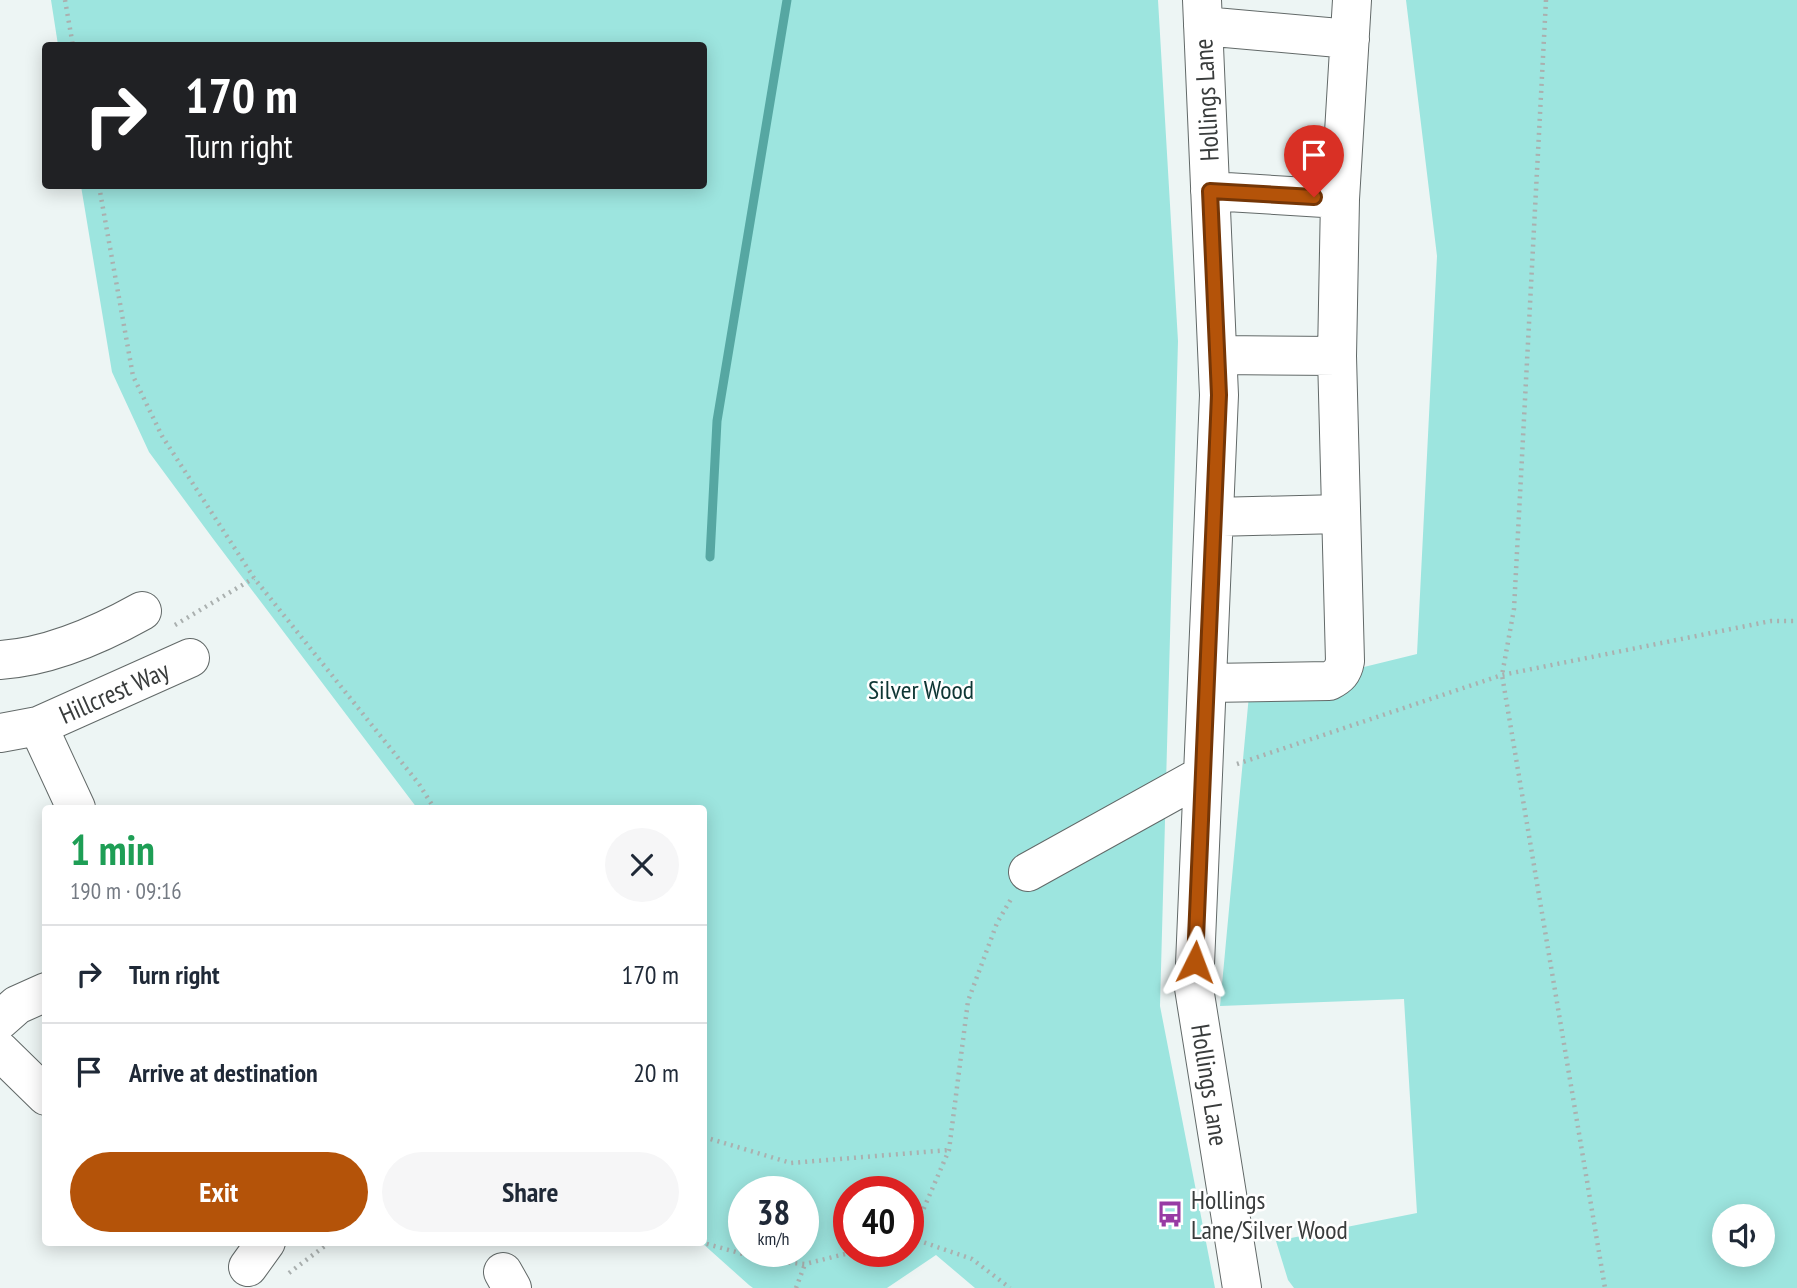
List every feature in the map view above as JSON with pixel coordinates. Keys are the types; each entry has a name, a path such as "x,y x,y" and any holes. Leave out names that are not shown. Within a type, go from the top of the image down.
{"street":[{"path":"1207,682 1329,681 1343,670 1345,661 1337,356 1340,198 1352,0"},
{"path":"1203,13 1350,39"},
{"name":"Hollings Lane","path":"1203,13 1219,395 1194,988 1242,1288"},
{"path":"1210,191 1340,198"},
{"path":"1218,355 1337,356"},
{"path":"1214,517 1340,514"},
{"path":"0,660 20,659 102,634 142,611"},
{"name":"Hillcrest Way","path":"0,733 38,726 191,658"},
{"name":"Hillcrest Way","path":"38,726 75,805"},
{"path":"1028,872 1203,775"},
{"path":"0,1020 17,1005 42,994"},
{"path":"0,1051 42,1092"}],"path":[{"path":"65,0 73,42"},
{"path":"1546,0 1514,609 1502,674 1605,1288"},
{"path":"100,189 133,376 162,436 254,578 419,784 432,805"},
{"path":"1203,775 1502,674 1771,621 1797,621"},
{"path":"924,1205 949,1150 968,1001 997,923 1028,872"},
{"path":"707,1138 791,1163 949,1150"},
{"path":"924,1243 972,1259 1010,1288"},
{"path":"707,1244 728,1250"},
{"path":"265,1263 297,1265 324,1246"},
{"path":"796,1288 804,1267"}],"green space":[{"name":"Silver Wood","path":"51,0 1158,0 1178,341 1160,1006 1215,1288 975,1288 936,1255 924,1263 924,1176 833,1176 833,1267 918,1267 887,1288 753,1288 749,1285 729,1267 819,1267 819,1176 728,1176 728,1266 705,1246 707,805 415,805 149,452 112,372 82,189 707,189 707,42 58,42"},
{"path":"1406,0 1797,0 1797,1288 1294,1288 1288,1280 1276,1241 1417,1213 1404,999 1220,1006 1249,695 1417,654 1437,256"}],"waterway":[{"path":"710,557 717,421 787,0"}],"place":[{"name":"Hollings Lane/Silver Wood","path":"1170,1214"}],"route":[{"path":"1195,962 1219,395 1210,191 1314,197"}]}
